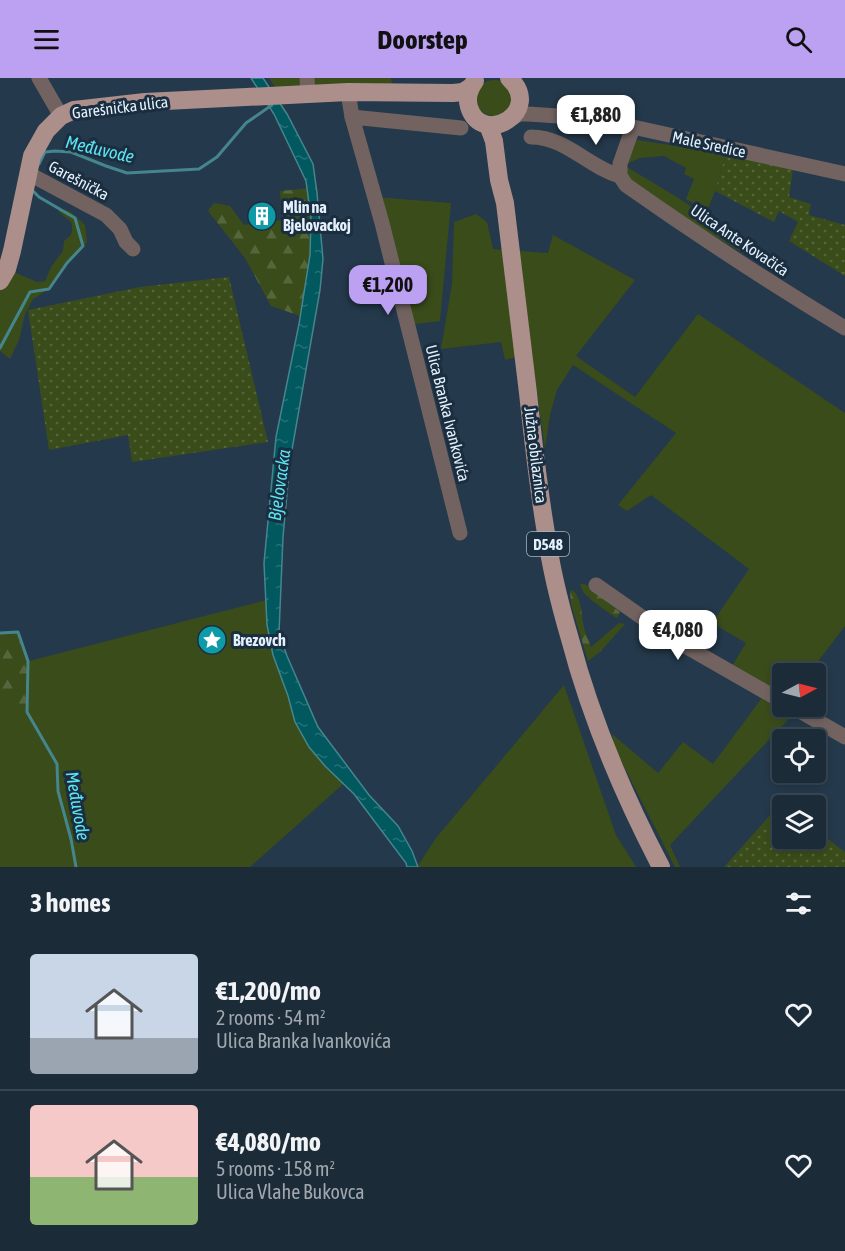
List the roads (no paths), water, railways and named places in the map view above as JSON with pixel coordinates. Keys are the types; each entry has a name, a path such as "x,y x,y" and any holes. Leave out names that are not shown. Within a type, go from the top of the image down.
{"main road":[{"path":"509,78 516,85 519,94"},
{"path":"307,86 348,92 453,93 463,92 475,82"},
{"path":"475,82 468,95 470,110 474,117 488,125 503,124 511,119"},
{"name":"Garešnička ulica","path":"0,281 7,269 12,251 32,156 46,131 61,116 74,110 145,102 280,95 307,86"},
{"path":"394,93 461,105 470,110"},
{"name":"D548","path":"511,119 518,110 519,94"},
{"name":"Južna obilaznica","path":"511,119 505,127 504,141 507,171 506,203 546,535 576,662 590,705 605,747 637,821 661,867"},
{"name":"Južna obilaznica","path":"488,125 494,141 499,180 506,203"}],"street":[{"path":"39,78 61,116"},
{"name":"Ulica Branka Ivankovića","path":"348,92 352,117 382,223 460,533"},
{"name":"Male Sredice","path":"519,94 537,104 573,117"},
{"name":"Male Sredice","path":"511,119 520,114 573,117 845,174"},
{"path":"352,117 461,128"},
{"path":"620,176 620,164 633,128"},
{"name":"Ulica Ante Kovačića","path":"531,137 543,137 561,144 608,172 620,176 626,185 718,248 845,328"},
{"name":"Garešnička","path":"28,175 106,215 120,229 126,242 133,249"},
{"path":"596,585 672,639 772,696"},
{"path":"810,717 845,737"}],"water":[{"name":"Bjelovacka","path":"251,78 263,78 287,114 313,164 323,259 320,290 290,461 283,537 279,633 318,727 369,795 398,826 418,867 407,867 354,794 309,747 295,722 273,655 267,625 264,563 276,437 299,324 310,255 311,218 306,181 274,114"}],"waterway":[{"name":"Međuvode","path":"39,164 45,152 55,151 71,152 127,173 199,169 217,157 246,123 272,105"},
{"name":"Međuvode","path":"0,348 30,292 49,289 67,263 83,246 75,218 39,197 33,191"},
{"name":"Međuvode","path":"0,633 18,632 28,661 27,712 57,764 58,791 76,867"}],"place":[{"name":"Mlin na Bjelovackoj","path":"262,216"},
{"name":"Brezovch","path":"212,640"}]}
